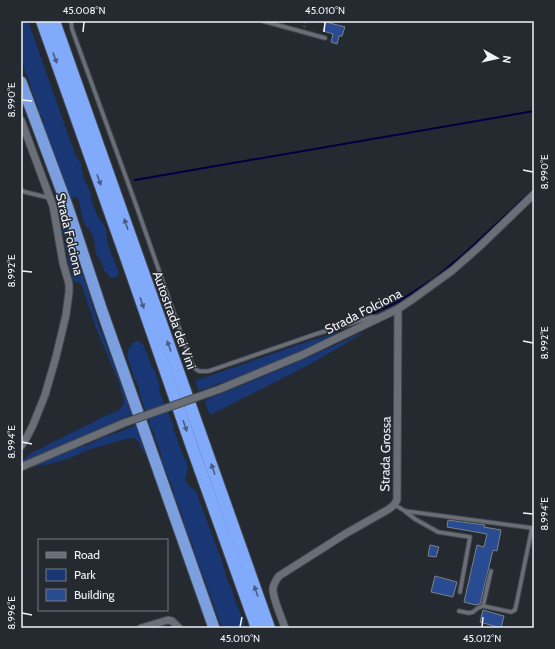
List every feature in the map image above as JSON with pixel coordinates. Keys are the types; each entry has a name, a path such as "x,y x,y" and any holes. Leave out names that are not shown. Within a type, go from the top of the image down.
{"highway":[{"name":"Autostrada dei Vini","path":"42,21 257,628"},
{"name":"Autostrada dei Vini","path":"54,21 269,628"},
{"path":"21,82 68,208 101,308 214,628"}],"street":[{"name":"Strada Folciona","path":"21,120 51,198 69,296 56,357 45,395 33,425 21,446"},
{"name":"Strada Folciona","path":"21,467 124,423 220,389 302,355 383,317 413,299 453,270 534,194"},
{"name":"Strada Grossa","path":"285,628 274,593 273,587 275,580 283,573 345,534 389,509 397,500 398,309"},
{"path":"141,628 168,620 172,621 179,628"}],"lane":[{"path":"71,21 72,29 191,362 198,371 209,371 316,334 372,317 383,317"},
{"path":"263,21 325,38"},
{"path":"21,190 51,198"},
{"path":"394,505 438,532 470,537 460,592"},
{"path":"405,511 532,528 515,610 511,612 483,606 469,613 459,611"},
{"path":"483,606 491,571"}],"green space":[{"path":"21,21 28,21 75,154 81,164 83,177 90,191 92,202 97,215 106,228 107,240 119,272 117,277 111,278 104,270 101,261 96,254 94,239 82,217 79,201 76,197 71,198 65,188 57,159 45,131 44,120 39,112 25,72 21,55"},
{"path":"54,195 67,225 100,329 133,413 111,426 101,428 84,437 78,438 21,463 21,461 35,451 118,411 124,403 120,385 96,328 82,286 80,283 72,280 72,272 69,266 67,251 64,244 70,244 71,238 66,236 64,237 59,223"},
{"path":"359,326 281,361 199,391 197,386 195,379 198,380 306,342"},
{"path":"363,332 307,366 210,415 205,400 284,368"},
{"path":"136,341 139,341 144,346 155,371 160,393 187,462 185,479 189,486 196,491 245,628 222,628 175,499 172,485 164,467 161,453 150,426 150,422 141,399 138,384 135,380 127,355 129,348"},
{"path":"137,425 146,453 145,454 139,442 134,438 125,439 87,450 73,457 50,464 30,467 73,449 88,445 103,437 120,432"}],"building":[{"path":"326,22 345,27 342,36 339,36 337,44 331,42 333,34 323,31"},
{"path":"448,520 485,525 484,527 501,530 497,551 493,550 480,604 476,605 464,602 477,545 484,547 487,534 447,527"},
{"path":"430,545 439,547 436,557 428,556"},
{"path":"435,576 457,582 453,597 431,592"},
{"path":"483,610 504,616 501,628 480,622"}],"waterway":[{"path":"135,180 534,111"},
{"path":"373,313 399,301 435,278 464,254 534,189"}]}
